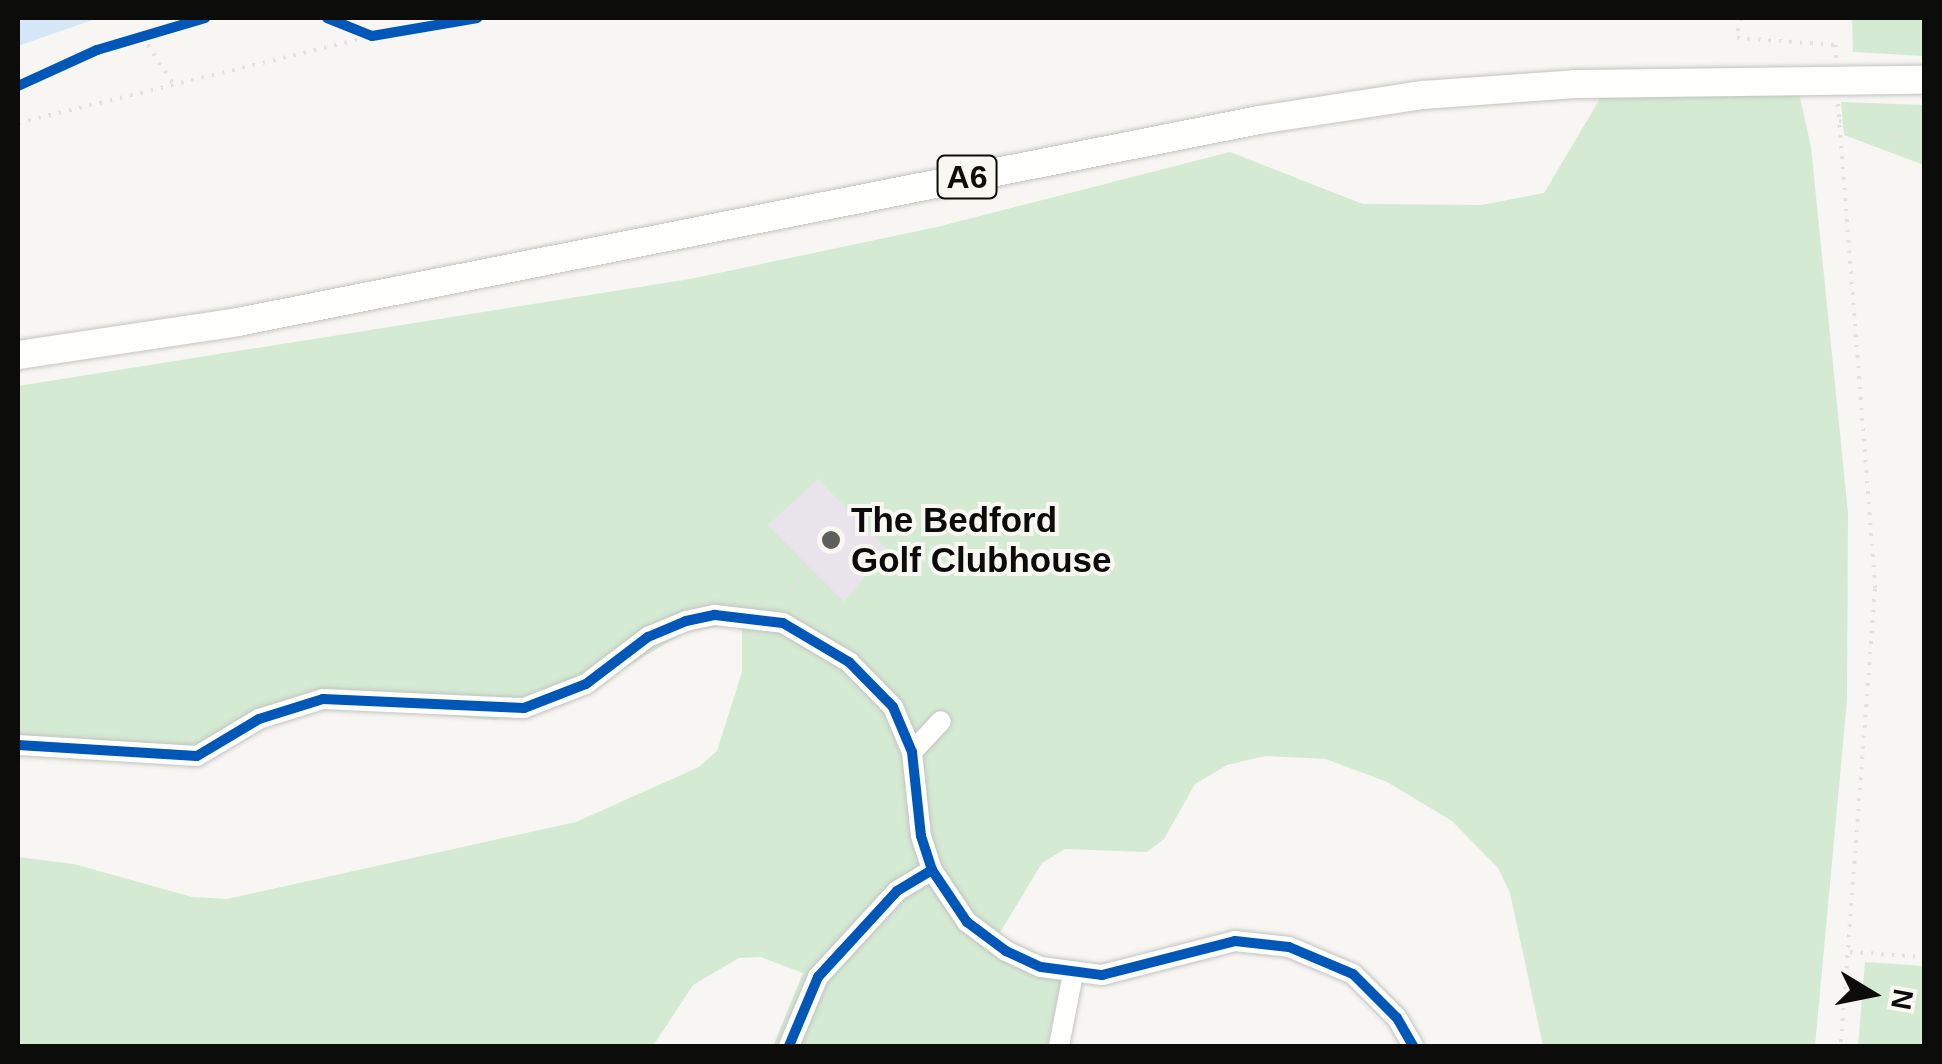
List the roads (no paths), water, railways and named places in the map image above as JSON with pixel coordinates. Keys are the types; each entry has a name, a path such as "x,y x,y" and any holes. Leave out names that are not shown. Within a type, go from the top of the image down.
{"highway":[{"name":"A6","path":"18,355 238,322 1386,100 1575,84 1835,76 1924,80"}],"street":[{"path":"18,746 103,745 197,756 259,719 323,698 524,708 586,684 648,637 686,620 715,615 783,623 870,679 893,707 912,752 921,836 932,870 968,922 996,943 1041,967 1073,974 1130,972 1235,941 1289,947 1353,974 1397,1018 1413,1046"},
{"path":"912,752 942,721"},
{"path":"789,1046 818,977 897,891 932,870"},
{"path":"1059,1046 1073,974"}],"water":[{"path":"18,18 98,18 18,46"}],"place":[{"name":"The Bedford Golf Clubhouse","path":"831,540"}]}
